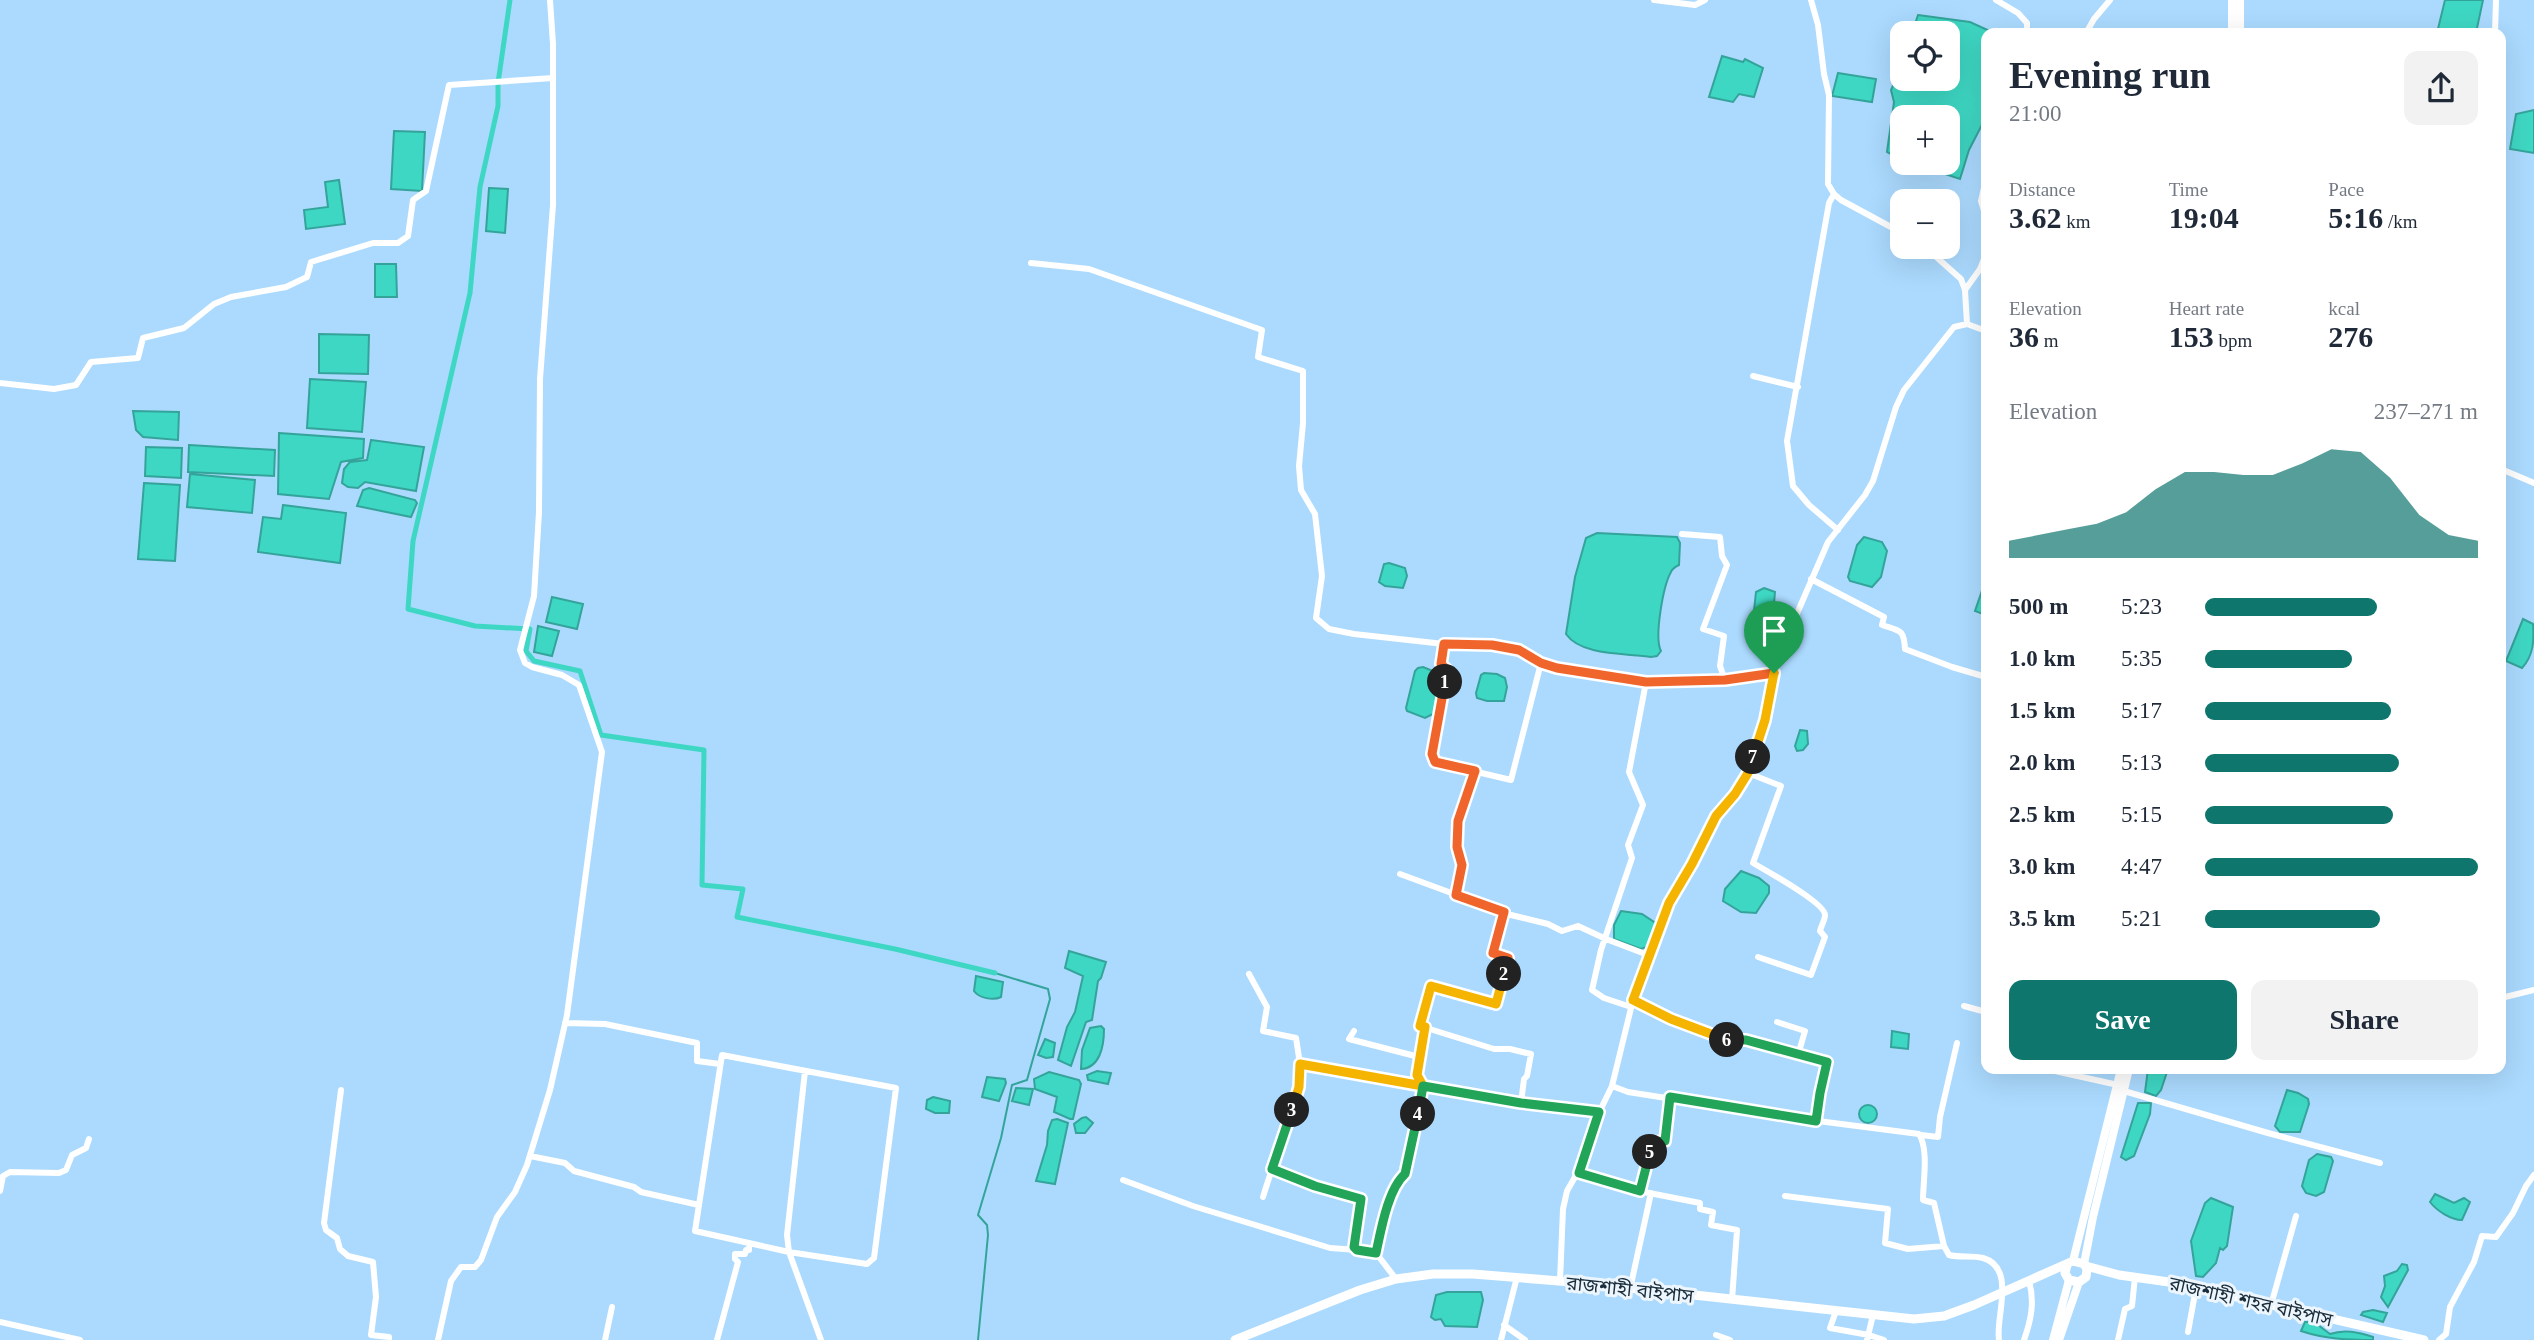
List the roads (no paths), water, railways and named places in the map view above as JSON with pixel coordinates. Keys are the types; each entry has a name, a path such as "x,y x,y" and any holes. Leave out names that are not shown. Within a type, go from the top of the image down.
{"highway":[{"path":"2067,1278 2070,1263"},
{"path":"2028,1281 2070,1263 2119,1275"},
{"path":"2081,1281 2087,1273 2085,1265"},
{"name":"রাজশাহী বাইপাস","path":"1242,1339 1360,1290 1396,1279 1433,1274 1560,1281 1914,1319 1944,1316 2028,1281"},
{"path":"2028,1281 2050,1276 2081,1281 2091,1277 2119,1275"},
{"name":"রাজশাহী শহর বাইপাস","path":"2119,1275 2196,1288 2424,1340"}],"main road":[{"path":"2232,0 2232,28"},
{"path":"2240,0 2240,28"},
{"path":"2085,1265 2121,1088 2121,1074"},
{"path":"2070,1263 2127,1074"},
{"path":"2053,1340 2067,1278"},
{"path":"2060,1340 2081,1281"}],"street":[{"path":"439,1340 447,1294 455,1272 461,1267 475,1267 481,1260 497,1217 515,1192 530,1156 550,1090 565,1023 586,885 602,752 579,685 562,675 524,663 520,650 534,596 539,512 540,379 553,205 553,44 550,0"},
{"path":"1654,0 1695,5 1705,0"},
{"path":"1799,0 1810,1 1815,12 1829,95 1828,184 1840,200 1890,227"},
{"path":"1996,0 2018,13 2028,23 2028,28"},
{"path":"2089,28 2110,0"},
{"path":"2496,0 2496,28"},
{"path":"0,383 54,389 76,385 91,362 138,358 142,338 184,328 214,304 231,297 286,287 307,277 311,262 373,243 398,243 408,236 414,200 426,191 449,85 553,78"},
{"path":"1834,194 1829,203 1787,441 1793,486 1809,505 1838,530"},
{"path":"1938,259 1961,279 1965,290 1967,324"},
{"path":"1031,263 1089,270 1262,330 1258,357 1303,371 1303,423 1299,466 1301,490 1315,514 1322,576 1316,618 1329,629 1444,644 1492,645 1519,650 1541,663 1612,678 1646,682 1725,680 1774,673"},
{"path":"1965,290 1981,266"},
{"path":"1560,1281 1563,1209 1567,1191 1579,1173 1599,1112 1612,1086 1632,1003 1648,955 1669,903 1716,816 1735,794 1748,773 1765,720 1779,655 1811,579 1828,542 1854,512 1873,481 1904,390 1954,327 1967,324 1981,329"},
{"path":"1753,376 1798,387"},
{"path":"2506,471 2534,482"},
{"path":"1682,534 1720,537 1721,556 1727,565 1703,629 1724,636 1720,666 1725,680"},
{"path":"1811,579 1884,617 1882,625 1901,631 1905,637 1905,649 1981,676"},
{"path":"1444,644 1441,664 1447,670 1432,754 1435,762 1511,780 1541,663"},
{"path":"1646,682 1629,772 1643,805 1628,845 1632,858 1601,950 1592,989 1604,998 1632,1003 1728,1040 1746,1040 1827,1062 1816,1121"},
{"path":"1456,895 1462,865 1457,847 1458,821 1475,771"},
{"path":"1748,773 1781,786 1753,863 1812,900 1824,910 1825,915 1819,931 1825,937 1811,975 1758,957"},
{"path":"1400,874 1562,931 1578,926 1648,955"},
{"path":"1504,912 1493,953 1508,960 1496,1004 1431,986 1420,1026 1494,1049 1510,1049 1531,1054 1521,1103"},
{"path":"1249,974 1268,1007 1263,1031 1296,1038 1300,1064 1299,1087 1263,1197"},
{"path":"2506,997 2534,990"},
{"path":"1964,1006 1981,1011"},
{"path":"1777,1022 1805,1031 1798,1055"},
{"path":"565,1023 605,1024 697,1043 697,1061 720,1064"},
{"path":"1376,1253 1397,1181 1405,1174 1415,1132 1423,1086 1417,1075 1425,1027"},
{"path":"1354,1031 1349,1039 1419,1057"},
{"path":"1612,1086 1628,1092 1938,1137 1957,1043"},
{"path":"722,1055 805,1071 896,1088 874,1258 867,1264 789,1252 695,1231 722,1055"},
{"path":"1300,1064 1521,1103 1599,1112"},
{"path":"805,1071 787,1235 789,1252 821,1340"},
{"path":"2073,1074 2268,1133 2379,1163"},
{"path":"341,1090 324,1226 337,1238 340,1249 348,1256 373,1262 376,1297 371,1335 389,1336 389,1340"},
{"path":"1640,1191 1654,1142 1665,1141 1670,1097"},
{"path":"1921,1135 1924,1164 1923,1200 1934,1203 1944,1246 1949,1255 1986,1259 1995,1266 2003,1292 1999,1340"},
{"path":"0,1191 3,1176 10,1172 59,1173 66,1170 72,1155 86,1147 89,1139"},
{"path":"530,1156 565,1163 574,1171 634,1187 641,1192 699,1205"},
{"path":"1272,1169 1315,1186 1361,1199 1354,1247 1357,1250"},
{"path":"1579,1173 1651,1194 1700,1203 1700,1209 1713,1212 1711,1225 1737,1230 1732,1300"},
{"path":"1123,1180 1194,1206 1330,1248 1376,1253 1396,1279"},
{"path":"2439,1340 2446,1334 2450,1307 2474,1262 2482,1236 2496,1237 2532,1180"},
{"path":"1630,1289 1651,1194"},
{"path":"1785,1196 1888,1209 1885,1243 1908,1249 1944,1246"},
{"path":"2271,1305 2296,1216"},
{"path":"717,1340 738,1262 735,1254 745,1254 746,1250 749,1250 749,1243"},
{"path":"1501,1340 1517,1277"},
{"path":"2118,1340 2124,1309 2132,1306 2136,1277"},
{"path":"2024,1340 2033,1307 2033,1294 2028,1281"},
{"path":"2189,1332 2196,1288"},
{"path":"604,1340 612,1307"},
{"path":"1836,1311 1830,1328 1884,1340"},
{"path":"1868,1338 1873,1315"},
{"path":"0,1322 80,1340"},
{"path":"1504,1325 1525,1340"},
{"path":"1716,1335 1730,1340"}],"waterway":[{"path":"475,626 408,609 413,541 470,293 480,187 498,106 498,83 510,0"},
{"path":"475,626 530,629 526,651 534,661 580,671 601,735 704,750 702,885 743,889 737,917 895,949 995,973"},
{"path":"978,1340 988,1235 987,1225 978,1215 1001,1138 1012,1085 1027,1080 1050,999 1048,989 995,973"}]}
